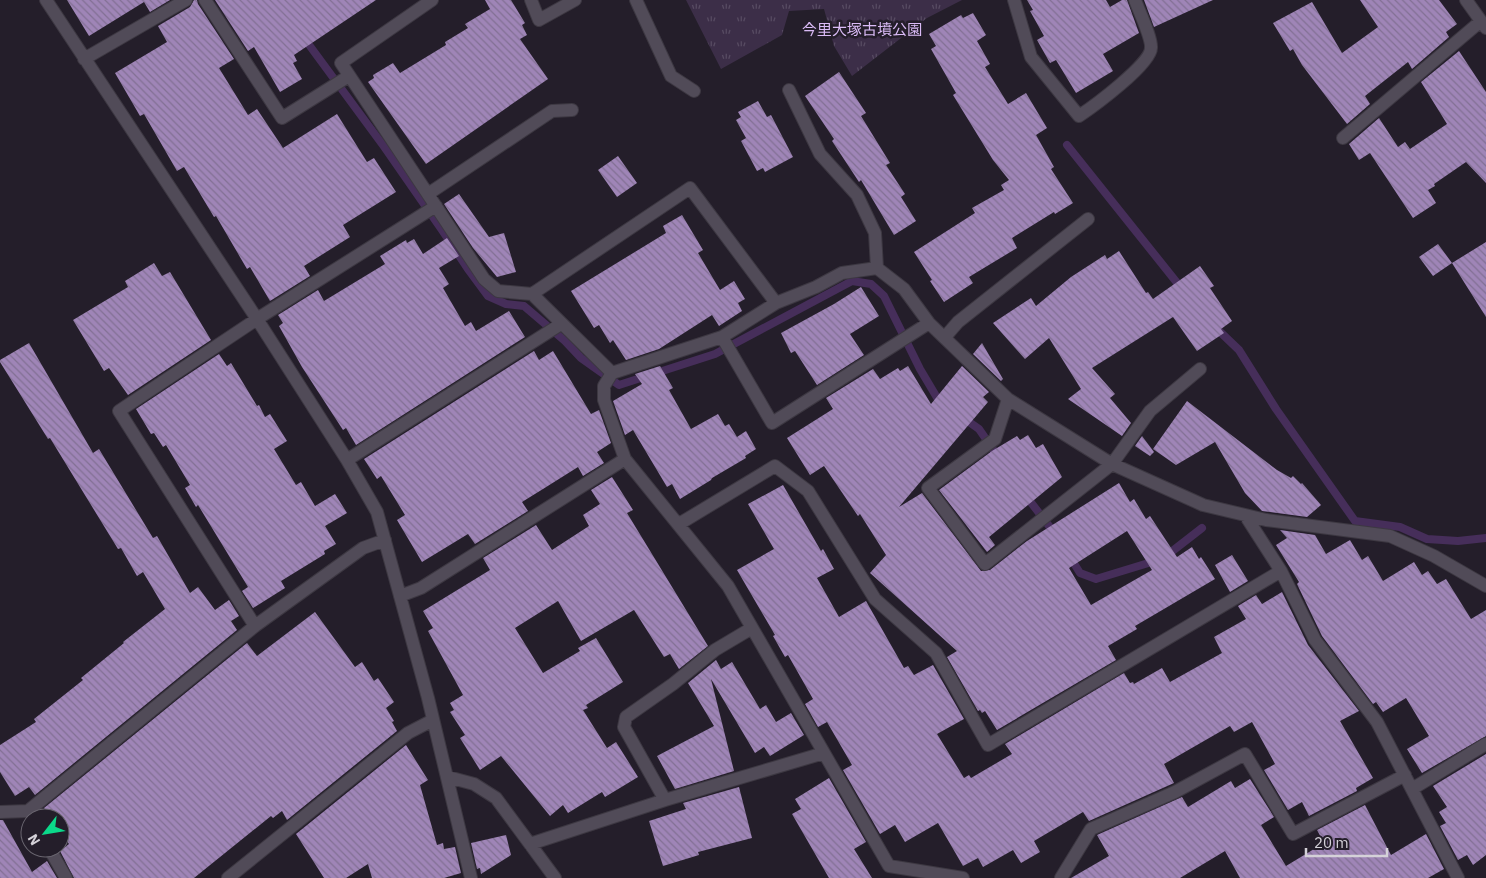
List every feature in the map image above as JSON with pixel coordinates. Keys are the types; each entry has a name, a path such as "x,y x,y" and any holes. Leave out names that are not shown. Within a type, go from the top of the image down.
{"street":[{"path":"46,0 258,319 347,460 377,512 448,777 471,878"},
{"path":"84,59 186,0"},
{"path":"205,0 282,118 349,76"},
{"path":"432,0 341,63 484,279 498,291 532,294 612,372"},
{"path":"531,0 539,20 576,0"},
{"path":"636,0 671,76 694,91"},
{"path":"1014,0 1031,57 1079,116 1110,94 1150,56 1152,46 1135,0"},
{"path":"1343,138 1484,25 1466,0"},
{"path":"789,90 820,154 857,195 876,233 877,268"},
{"path":"428,194 552,110 572,110"},
{"path":"532,294 690,188 776,303"},
{"path":"255,626 119,411 258,319 436,206"},
{"path":"945,337 958,322 1088,219"},
{"path":"963,878 889,872 824,753 728,586 625,459 604,400 604,386 612,372 722,338 776,303 816,288 842,273 877,268 904,289 929,322 1008,399 1112,464 1203,505 1266,520 1390,536 1434,556 1486,586"},
{"path":"722,338 772,423 929,322"},
{"path":"347,460 561,324"},
{"path":"1008,399 996,439 928,488 985,564 1112,464 1150,411 1200,370"},
{"path":"400,596 421,588 625,459"},
{"path":"679,524 775,466 808,492 875,599 936,653 988,745 1281,572"},
{"path":"1245,515 1281,572 1315,640 1377,722 1458,878"},
{"path":"38,808 255,626 363,548 385,540"},
{"path":"665,800 624,727 626,717 673,684 715,650 752,628"},
{"path":"228,878 408,733 433,720"},
{"path":"1412,789 1486,744"},
{"path":"530,844 665,800 824,753"},
{"path":"1061,878 1092,829 1175,792 1245,754 1293,834 1405,775"},
{"path":"448,777 474,784 496,798 554,878"},
{"path":"0,812 20,814"},
{"path":"55,858 66,878"}],"green space":[{"name":"今里大塚古墳公園","path":"686,0 962,0 927,18 852,76 834,46 824,9 789,11 782,35 721,69"}],"building":[{"path":"67,0 170,0 150,12 144,2 89,36"},
{"path":"194,0 197,0 234,59 219,68 248,115 257,109 283,148 337,114 367,162 374,158 396,192 343,225 350,237 304,266 310,276 270,301 250,267 247,269 184,167 177,171 144,114 140,116 115,73 167,42 158,26 190,7"},
{"path":"215,0 376,0 294,55 297,61 293,63 302,79 280,92 254,47 248,51"},
{"path":"485,0 511,0 525,23 522,25 527,35 520,39 548,79 426,164 368,82 374,78 373,75 393,63 400,73 446,45 445,42 468,28 465,24 490,9"},
{"path":"1027,0 1106,0 1110,7 1122,0 1127,0 1139,33 1103,54 1113,71 1076,93 1056,60 1050,63 1037,40 1044,36 1030,11 1033,10"},
{"path":"1144,0 1213,0 1154,27"},
{"path":"1360,0 1439,0 1457,24 1446,32 1449,37 1412,69 1408,62 1365,96 1370,104 1347,124 1302,65 1293,49 1290,51 1273,23 1312,2 1342,53 1378,27"},
{"path":"973,13 986,35 977,41 990,64 985,67 1008,104 1026,93 1047,128 1036,135 1054,167 1051,169 1073,203 1055,214 1054,212 1012,238 1017,248 969,277 973,283 944,302 914,252 975,213 972,208 1004,190 1001,185 1009,180 993,160 953,95 956,93 931,49 936,46 929,34 961,15 963,18"},
{"path":"1459,51 1486,92 1486,183 1466,162 1428,190 1436,203 1413,218 1370,153 1359,160 1349,144 1379,118 1398,147 1405,142 1410,149 1447,124 1421,82"},
{"path":"839,72 866,113 861,116 890,163 886,165 905,194 901,197 916,221 894,235 861,180 859,182 832,141 834,139 805,96"},
{"path":"758,101 767,117 771,115 793,157 765,172 763,168 757,171 741,141 746,138 736,120 741,117 738,112"},
{"path":"618,156 637,183 617,197 598,170"},
{"path":"459,194 489,237 504,233 516,272 497,277 473,248 444,204"},
{"path":"682,215 703,250 698,253 720,290 734,281 745,299 738,303 742,311 719,326 712,315 659,349 626,360 613,340 610,343 599,325 594,328 571,291 666,233 663,226"},
{"path":"447,238 459,256 439,268 449,284 443,288 465,326 471,322 476,331 509,311 525,337 356,445 346,428 343,430 302,367 279,326 283,323 278,315 318,290 324,301 385,264 380,256 406,240 407,243 414,239 423,254"},
{"path":"1486,242 1486,317 1452,263"},
{"path":"1438,244 1452,263 1433,276 1419,257"},
{"path":"1119,251 1146,293 1148,292 1153,299 1200,266 1214,286 1210,288 1232,321 1221,329 1224,333 1197,351 1173,317 1092,368 1115,394 1110,398 1131,423 1122,436 1068,399 1081,389 1049,338 1025,359 993,323 1031,298 1036,306 1071,277 1105,255 1107,259"},
{"path":"154,263 162,276 170,272 211,340 128,395 109,368 104,371 73,320 128,287 125,281"},
{"path":"861,287 879,316 850,334 864,355 817,385 795,351 791,353 781,333"},
{"path":"29,343 93,453 99,449 153,538 157,536 190,593 198,587 215,610 229,600 239,616 231,621 237,630 35,795 29,787 15,796 0,772 0,745 36,722 34,719 83,680 81,678 123,642 165,609 143,572 137,576 121,548 118,549 50,438 48,439 0,362 0,360"},
{"path":"982,343 1003,379 1001,381 973,354"},
{"path":"534,351 539,360 553,351 591,414 599,410 611,443 597,452 604,463 583,476 578,467 522,502 528,511 475,544 468,534 422,562 397,520 405,515 381,476 377,479 364,459"},
{"path":"219,354 227,366 231,363 257,406 259,405 265,417 270,414 287,441 274,449 296,485 301,482 315,506 335,494 347,513 325,526 336,544 324,551 325,554 281,581 285,588 253,608 242,591 248,587 198,505 196,507 185,488 190,485 166,445 163,447 154,433 151,434 136,409"},
{"path":"660,366 673,388 669,390 691,429 718,414 725,426 729,424 737,437 746,431 756,449 745,456 746,458 680,499 672,484 667,487 633,430 625,435 613,401 642,384 635,374"},
{"path":"908,366 931,404 962,366 989,392 983,397 988,402 899,507 922,493 981,571 990,570 1027,541 1119,483 1130,502 1134,499 1146,519 1150,516 1177,557 1192,547 1215,579 1135,626 1137,629 1108,646 1116,660 997,730 985,711 982,713 980,710 978,711 947,657 957,651 870,573 886,555 860,514 858,516 824,466 810,475 787,438 833,409 826,398 873,369 880,379 898,368 900,371","holes":["1127,531 1152,570 1091,605 1069,568"]},
{"path":"1187,401 1277,470 1291,478 1293,476 1302,483 1321,505 1307,517 1262,511 1245,493 1215,442 1176,465 1153,449"},
{"path":"1028,435 1036,448 1043,444 1062,477 989,537 995,545 987,552 939,490 992,451 1017,436 1020,440"},
{"path":"1142,436 1154,452 1150,456 1135,446"},
{"path":"612,477 633,510 627,513 708,646 679,669 670,654 664,657 634,610 581,641 558,601 515,628 543,673 580,651 578,648 596,638 623,682 586,705 588,708 583,710 607,748 616,742 638,777 605,797 602,792 568,813 563,805 550,816 501,756 480,770 460,738 465,735 450,712 454,710 450,703 463,695 428,631 433,628 423,611 490,570 483,558 536,525 552,550 589,526 583,515 600,504 591,490"},
{"path":"783,485 821,551 823,549 834,569 817,578 839,617 866,601 904,668 908,666 914,675 933,665 964,719 937,734 964,778 969,775 971,778 1012,754 1005,744 1124,673 1130,683 1133,682 1134,684 1162,668 1170,682 1222,653 1214,637 1246,619 1238,606 1256,595 1262,604 1282,592 1308,645 1359,711 1340,721 1373,778 1356,788 1357,791 1309,816 1302,802 1288,810 1264,770 1275,764 1252,722 1234,732 1230,726 1164,764 1174,783 1089,821 1083,812 1034,841 1040,852 1021,863 1013,850 983,867 978,858 963,866 938,823 905,842 895,825 880,834 843,770 852,765 827,722 818,727 805,704 813,699 788,655 785,657 773,636 775,635 737,570 774,549 748,504"},
{"path":"1280,530 1315,535 1326,554 1350,540 1362,560 1368,556 1383,581 1414,562 1422,575 1428,571 1437,584 1446,579 1471,619 1486,610 1486,736 1422,773 1407,749 1429,736 1406,698 1383,712 1376,702 1373,704 1322,636 1297,584 1299,582 1276,545 1287,538"},
{"path":"1232,555 1248,581 1230,592 1215,565"},
{"path":"315,612 355,667 362,662 374,681 378,678 394,702 386,708 394,721 392,722 397,731 287,820 282,811 273,818 271,816 194,878 74,878 64,858 70,858 70,808 44,808 247,643 257,656"},
{"path":"716,660 721,669 732,662 760,709 766,705 776,722 791,713 804,735 770,756 764,747 755,753 711,679 734,771 675,789 657,756 714,726 688,683"},
{"path":"406,745 428,780 420,785 437,845 443,843 444,849 455,847 461,873 444,878 372,878 368,864 346,878 324,878 296,834"},
{"path":"1486,754 1486,855 1473,865 1467,855 1458,860 1440,826 1446,823 1439,812 1447,807 1433,786"},
{"path":"829,778 866,842 854,849 872,878 829,878 792,814 801,809 795,799"},
{"path":"1250,779 1274,817 1261,825 1286,866 1324,843 1317,830 1365,805 1391,855 1426,834 1444,869 1428,878 1240,878 1225,851 1180,878 1071,878 1109,856 1097,835 1182,797 1188,807 1231,781 1235,788"},
{"path":"739,787 752,838 698,852 699,855 663,866 649,821 686,809 683,803"},
{"path":"0,820 3,820 20,850 20,858 24,858 32,872 47,861 57,878 0,878"},
{"path":"506,835 511,855 481,874 480,868 477,869 471,843"}],"waterway":[{"path":"304,38 385,148 488,296 506,304 524,306 565,341 581,358 619,385 715,354 852,281 871,284 884,296 920,369 939,401 943,403"},
{"path":"1067,145 1182,289"},
{"path":"1216,328 1239,350 1276,409 1355,521 1400,527 1427,539 1458,541 1486,538"},
{"path":"962,417 979,429 999,458"},
{"path":"1026,496 1056,535"},
{"path":"1166,556 1202,528"},
{"path":"1070,557 1080,573 1096,579 1155,561"}]}
